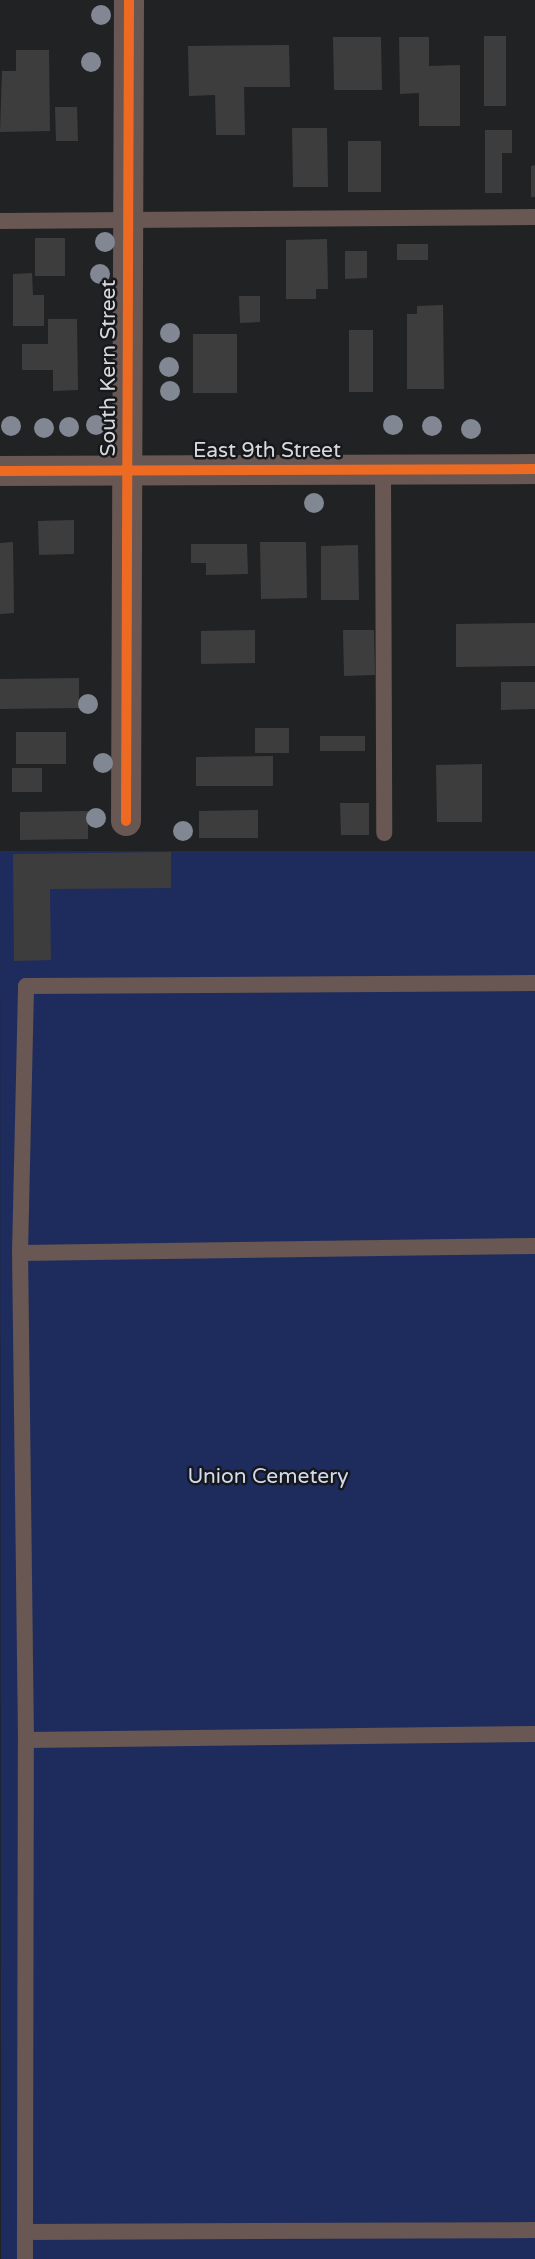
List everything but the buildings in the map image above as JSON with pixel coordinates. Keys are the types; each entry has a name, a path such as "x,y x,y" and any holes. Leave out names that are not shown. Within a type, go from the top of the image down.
{"street":[{"name":"South Kern Street","path":"126,821 129,0"},
{"name":"East 9th Street","path":"0,471 535,469"}],"lane":[{"path":"0,221 535,217"},
{"path":"383,470 384,833"},
{"path":"24,2259 26,1740 20,1253 26,986 535,983"},
{"path":"20,1253 535,1246"},
{"path":"26,1740 535,1734"},
{"path":"25,2232 535,2230"}],"green space":[{"name":"Union Cemetery","path":"0,851 535,851 535,2259 1,2259"}],"cycle path":[{"path":"126,821 129,0"},
{"path":"0,471 535,469"}]}
